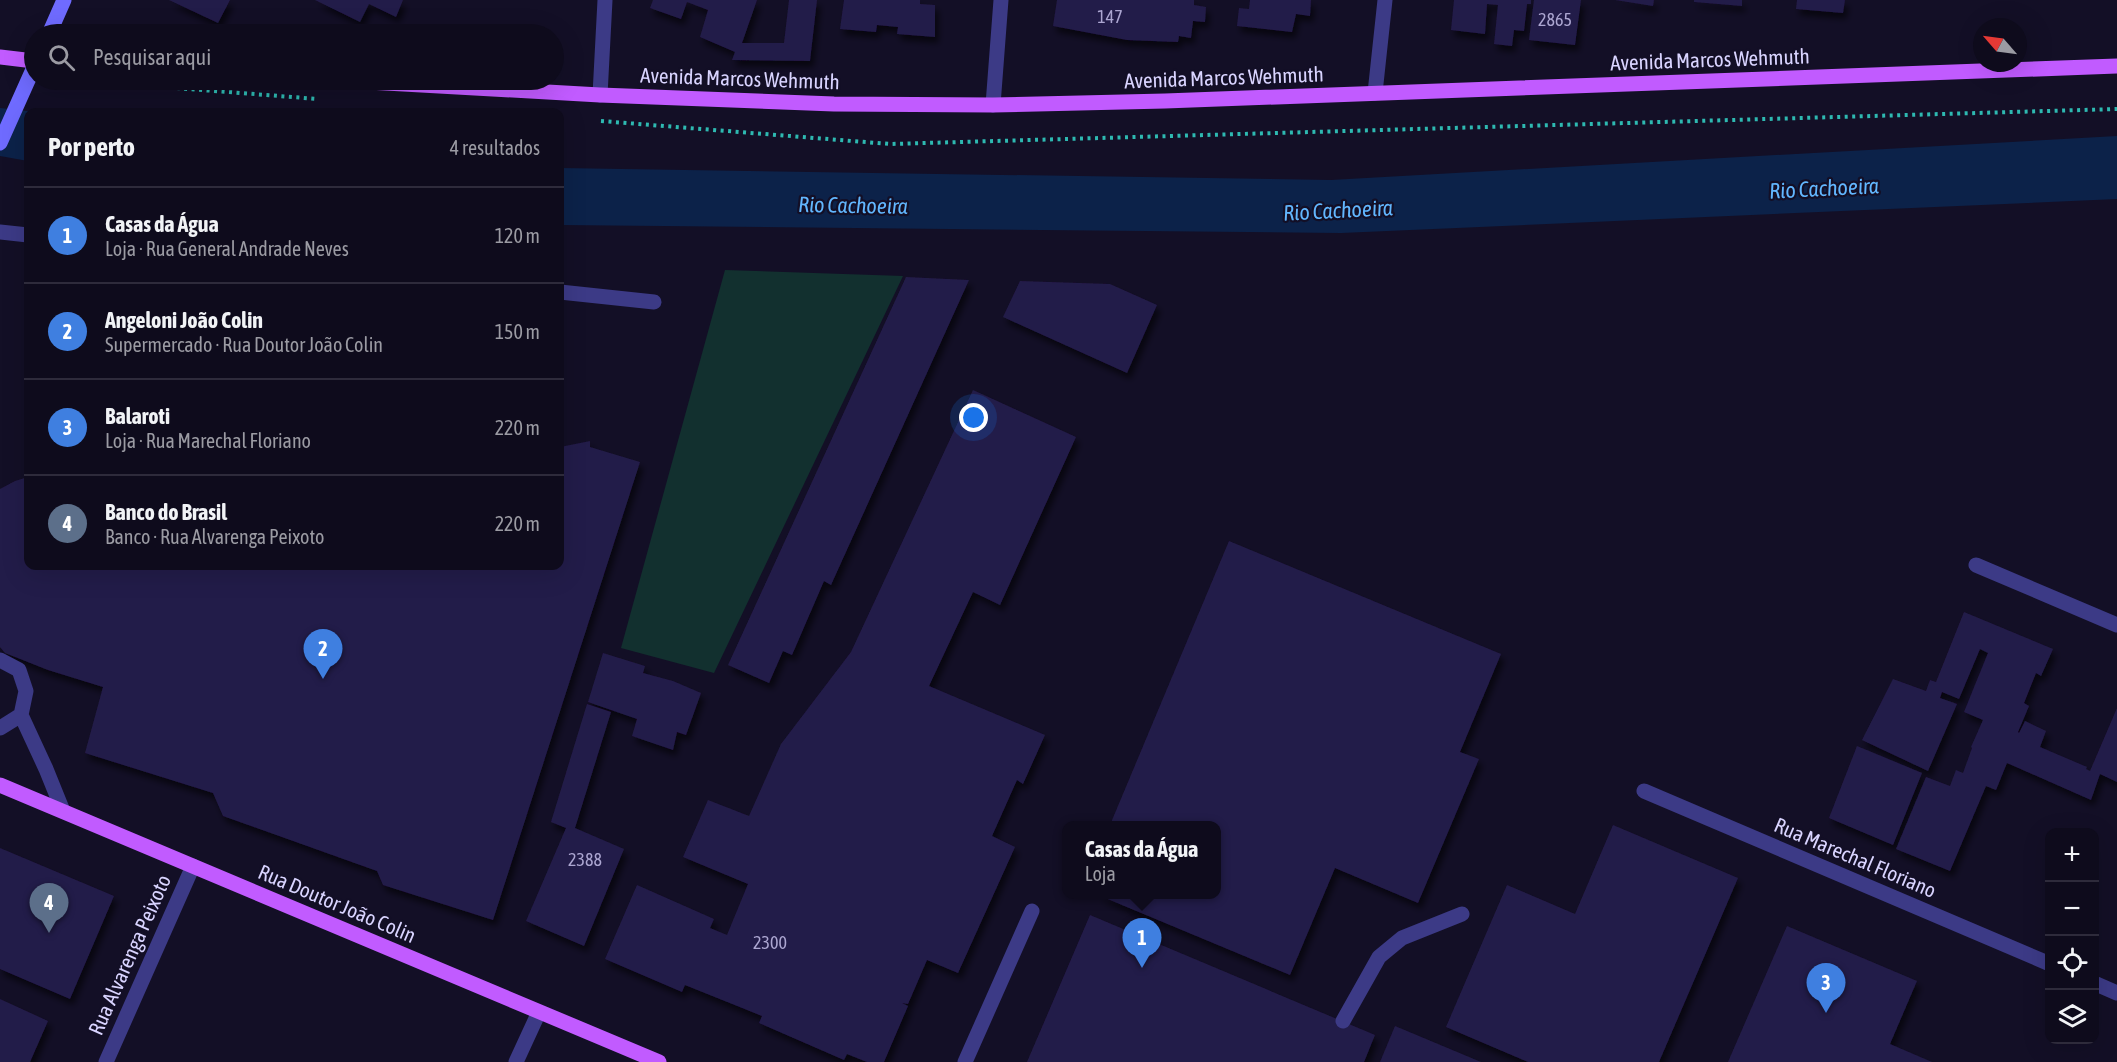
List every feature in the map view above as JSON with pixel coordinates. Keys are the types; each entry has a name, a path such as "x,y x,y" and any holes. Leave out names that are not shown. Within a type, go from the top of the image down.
{"main road":[{"path":"0,57 24,60"},
{"name":"Avenida Marcos Wehmuth","path":"511,90 834,104 993,105 1165,101 2117,66"},
{"name":"Rua Doutor João Colin","path":"0,785 659,1062"}],"street":[{"path":"53,24 64,0"},
{"path":"600,95 605,0"},
{"path":"993,105 1001,0"},
{"path":"1375,93 1385,0"},
{"path":"0,143 24,89"},
{"path":"0,232 24,235"},
{"path":"564,292 654,302"},
{"path":"1976,565 2117,625"},
{"path":"0,660 20,670 26,691 21,715 63,811"},
{"path":"0,728 21,715"},
{"name":"Rua Marechal Floriano","path":"1644,790 2045,962"},
{"name":"Rua Alvarenga Peixoto","path":"106,1062 193,866"},
{"path":"966,1062 1032,911"},
{"path":"1343,1022 1379,957 1402,938 1462,914"},
{"path":"2099,985 2117,993"},
{"path":"516,1062 539,1012"}],"path":[{"path":"204,90 322,99"},
{"path":"595,121 890,144 2117,109"}],"green space":[{"path":"725,270 903,276 714,673 621,648"}],"water":[{"path":"0,108 24,111 24,160 0,156"},
{"name":"Rio Cachoeira","path":"2117,136 2117,199 1341,233 564,225 564,168 1331,180"}],"building":[{"path":"169,0 230,0 218,23"},
{"path":"315,0 403,0 396,17 369,4 360,22"},
{"path":"653,0 757,0 742,43 784,43 789,0 817,0 810,61 732,60 735,52 700,37 708,10 687,2 681,19 650,8"},
{"path":"844,0 920,0 920,4 935,5 935,37 897,34 898,27 877,25 876,32 840,29"},
{"path":"1057,0 1194,0 1194,5 1206,7 1205,22 1193,21 1191,38 1179,36 1178,42 1127,40 1053,26"},
{"path":"1250,0 1311,0 1310,16 1296,14 1292,32 1237,26 1239,8 1249,9"},
{"path":"1454,0 1531,0 1531,4 1527,4 1524,31 1514,30 1512,46 1494,44 1498,5 1487,4 1485,34 1451,30"},
{"path":"1534,0 1581,0 1575,45 1529,40"},
{"path":"1615,0 1654,0 1653,6"},
{"path":"1694,0 1742,0 1742,6 1694,2"},
{"path":"1797,0 1845,0 1843,13 1796,9"},
{"path":"906,277 969,280 831,585 824,581 792,655 783,651 769,683 728,665"},
{"path":"1020,281 1110,284 1157,305 1127,373 1003,317"},
{"path":"973,390 1076,437 1000,605 973,592 929,686 1045,735 1023,784 1017,780 992,836 1015,847 958,973 927,960 908,1004 902,1003 908,1006 884,1062 867,1062 847,1054 844,1060 759,1023 762,1016 685,985 682,992 605,959 637,885 714,919 710,928 727,935 748,884 683,857 708,800 749,816 781,744 851,652"},
{"path":"590,441 590,447 640,462 493,920 383,885 377,871 223,816 213,793 85,753 103,687 48,670 5,653 0,647 0,489 15,481 24,478 24,570 564,570 564,446"},
{"path":"1229,541 1501,654 1460,752 1479,759 1418,903 1335,868 1290,975 1108,899 1221,899 1221,821 1112,821"},
{"path":"1964,612 2053,649 2041,676 2036,673 2024,703 2029,706 2018,732 2025,721 2046,731 2040,747 2087,767 2086,769 2090,771 2117,708 2117,782 2100,774 2091,800 2007,763 1996,790 1986,786 1950,871 1896,849 1926,777 1950,786 1956,770 1963,773 1983,720 1964,712 1988,653 1980,649 1959,699 1942,692 1940,698 1957,704 1928,771 1862,740 1893,679 1926,691 1930,680 1936,682"},
{"path":"603,653 645,666 643,673 673,681 701,693 686,735 677,732 673,750 632,736 637,719 588,702"},
{"path":"587,704 611,712 575,828 624,849 584,946 526,921 566,828 551,822"},
{"path":"1857,746 1922,773 1893,845 1829,818"},
{"path":"1613,825 1738,878 1659,1062 1528,1062 1446,1027 1507,885 1575,914"},
{"path":"0,848 114,896 70,999 0,969"},
{"path":"1090,915 1375,1035 1364,1062 1027,1062"},
{"path":"1787,926 1917,981 1890,1044 1932,1062 1728,1062"},
{"path":"0,999 48,1021 30,1062 0,1062"},
{"path":"1395,1026 1481,1062 1380,1062"}],"place":[{"name":"Angeloni João Colin","path":"323,679"},
{"name":"Banco do Brasil","path":"49,933"},
{"name":"Casas da Água","path":"1142,968"},
{"name":"Balaroti","path":"1826,1013"}]}
